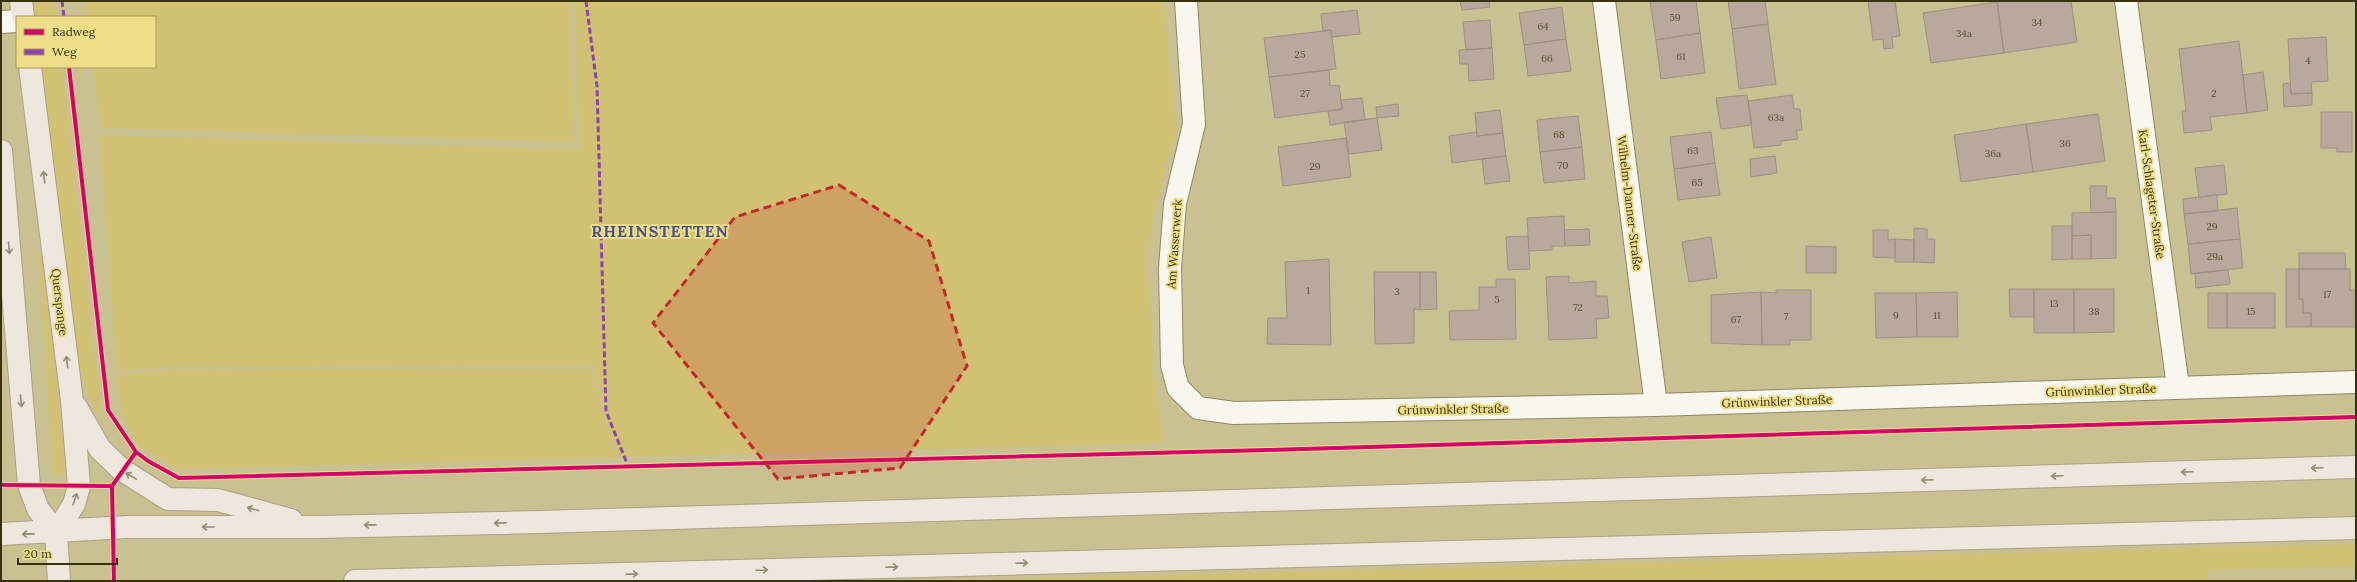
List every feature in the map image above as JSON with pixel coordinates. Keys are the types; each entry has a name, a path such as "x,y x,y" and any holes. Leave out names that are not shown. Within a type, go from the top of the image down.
{"main road":[{"path":"21,1 23,16"},
{"name":"Querspange","path":"30,68 72,401 79,486 74,504 56,533"},
{"path":"1,151 29,485 38,509 56,533 59,581"},
{"path":"72,401 100,449 122,470 168,499 218,500 318,527"},
{"path":"1,534 56,533 127,527 318,527 2356,467"},
{"path":"355,581 2356,528"}],"street":[{"name":"Am Wasserwerk","path":"1186,1 1194,124 1175,204 1170,268 1172,365 1178,388 1198,408"},
{"name":"Wilhelm-Danner-Straße","path":"1604,1 1656,405"},
{"name":"Karl-Schlageter-Straße","path":"2129,1 2178,387"},
{"path":"1,22 16,21"},
{"name":"Grünwinkler Straße","path":"1198,408 1234,413 1656,405 2356,382"}],"highlighted area":[{"path":"839,185 929,241 967,366 900,468 778,479 653,323 735,217"}],"shaded area":[{"path":"31,1 54,1 56,16 33,16"},
{"path":"85,1 569,1 575,142 101,128 93,68 156,68 156,16 87,16"},
{"path":"574,1 1164,1 1176,130 1156,203 1147,256 1155,387 1164,443 618,457 593,365 168,367 117,371 100,135 580,150"},
{"path":"39,68 62,68 101,412 96,413 80,370 71,320"},
{"path":"38,255 41,255 44,265 67,474 53,475"},
{"path":"591,369 617,457 178,469 137,443 121,409 117,375 174,370"},
{"path":"2356,544 2356,566 2207,570 2209,581 944,581"}],"building":[{"path":"1460,1 1489,1 1490,7 1462,10"},
{"path":"1650,1 1696,1 1700,33 1656,40"},
{"path":"1728,1 1765,1 1768,24 1732,29"},
{"path":"1868,1 1895,1 1900,36 1892,37 1893,48 1884,49 1883,39 1873,40"},
{"path":"2071,1 2077,42 2004,53 1997,2"},
{"path":"1997,2 2004,53 1931,63 1923,13"},
{"path":"1562,7 1566,39 1524,45 1519,13"},
{"path":"1357,10 1360,34 1332,37 1331,30 1323,31 1321,14"},
{"path":"1490,20 1492,48 1466,50 1463,22"},
{"path":"1768,24 1776,84 1739,89 1732,29"},
{"path":"1331,30 1336,69 1269,77 1264,38"},
{"path":"1700,33 1705,73 1661,79 1656,40"},
{"path":"2326,37 2328,81 2311,82 2312,93 2291,94 2288,39"},
{"path":"1566,39 1571,71 1528,76 1524,45"},
{"path":"2239,41 2247,113 2210,117 2212,130 2184,133 2182,111 2186,111 2179,49"},
{"path":"1492,48 1494,79 1469,81 1468,64 1460,64 1459,50"},
{"path":"1329,70 1330,86 1339,85 1342,109 1275,118 1269,77"},
{"path":"2263,72 2268,110 2247,113 2243,75"},
{"path":"2290,83 2291,94 2312,93 2312,105 2284,107 2283,84"},
{"path":"1747,95 1752,125 1721,129 1716,98"},
{"path":"1792,95 1794,109 1800,109 1802,130 1796,131 1798,139 1781,141 1781,145 1754,148 1748,101"},
{"path":"1362,98 1365,120 1330,125 1328,111 1342,109 1341,100"},
{"path":"1398,104 1399,116 1377,118 1376,107"},
{"path":"1500,110 1503,133 1477,136 1475,113"},
{"path":"2321,112 2352,112 2352,152 2337,152 2337,148 2321,148"},
{"path":"2098,114 2105,161 2033,172 2026,124"},
{"path":"1578,116 1582,147 1540,152 1537,120"},
{"path":"1377,118 1382,150 1349,154 1344,122"},
{"path":"2026,124 2033,172 1961,182 1954,135"},
{"path":"1477,132 1477,136 1503,133 1506,156 1452,163 1449,136"},
{"path":"1711,132 1715,163 1674,169 1670,137"},
{"path":"1346,138 1351,177 1283,186 1278,147"},
{"path":"1582,147 1585,179 1544,183 1540,152"},
{"path":"1506,156 1510,181 1485,184 1482,159"},
{"path":"1775,156 1777,173 1751,177 1750,159"},
{"path":"1715,163 1720,195 1678,200 1674,169"},
{"path":"2224,165 2227,194 2199,197 2195,168"},
{"path":"2090,186 2107,186 2106,198 2115,198 2116,212 2091,213"},
{"path":"2217,195 2218,211 2184,214 2183,199"},
{"path":"2237,208 2240,239 2188,244 2184,214"},
{"path":"2116,212 2116,258 2091,259 2091,235 2072,236 2072,213"},
{"path":"1564,216 1565,246 1552,246 1552,250 1529,251 1527,218"},
{"path":"2052,226 2072,226 2072,259 2052,260"},
{"path":"1914,228 1927,229 1927,239 1935,239 1934,263 1914,262"},
{"path":"1589,229 1590,245 1565,246 1564,230"},
{"path":"1873,230 1888,230 1888,240 1895,239 1895,258 1873,257"},
{"path":"2091,235 2091,259 2072,259 2072,236"},
{"path":"1528,236 1530,269 1508,270 1506,237"},
{"path":"1711,237 1717,278 1689,282 1682,242"},
{"path":"1895,239 1914,240 1914,262 1895,262"},
{"path":"2240,239 2243,268 2191,274 2188,244"},
{"path":"1806,246 1836,247 1836,273 1806,273"},
{"path":"2299,253 2345,253 2346,269 2299,269"},
{"path":"1329,259 1331,345 1267,344 1268,318 1287,318 1285,262"},
{"path":"2286,269 2299,269 2299,299 2303,299 2303,313 2311,313 2311,327 2286,327"},
{"path":"2299,269 2350,269 2350,290 2356,290 2356,327 2311,327 2311,313 2303,313 2303,299 2299,299"},
{"path":"2228,270 2230,284 2196,288 2195,273"},
{"path":"1374,272 1420,272 1420,310 1414,309 1414,343 1375,344"},
{"path":"1420,272 1436,272 1437,309 1420,310"},
{"path":"1569,276 1569,283 1596,281 1596,296 1607,296 1609,318 1596,319 1597,338 1549,340 1546,277"},
{"path":"1496,279 1515,279 1516,339 1450,340 1449,311 1479,310 1479,287 1496,287"},
{"path":"2009,289 2034,289 2034,317 2010,317"},
{"path":"2034,289 2074,289 2074,333 2034,333"},
{"path":"2074,289 2114,289 2114,332 2074,333"},
{"path":"1776,290 1811,290 1811,340 1790,340 1790,345 1762,345 1761,292 1776,293"},
{"path":"1761,292 1762,345 1711,343 1711,295"},
{"path":"1957,292 1958,337 1917,337 1916,293"},
{"path":"1875,293 1916,293 1917,337 1876,338"},
{"path":"2208,293 2227,293 2227,328 2208,328"},
{"path":"2227,293 2275,293 2275,328 2227,328"}],"marked path":[{"path":"62,1 64,16"},
{"path":"586,1 597,86 606,411 628,466"}],"cycle path":[{"path":"69,68 108,410 136,452 148,461 179,478 1267,450 2356,417"},
{"path":"114,581 112,486 136,452"},
{"path":"1,485 112,486"}],"district":[{"name":"RHEINSTETTEN","path":"660,231"}]}
